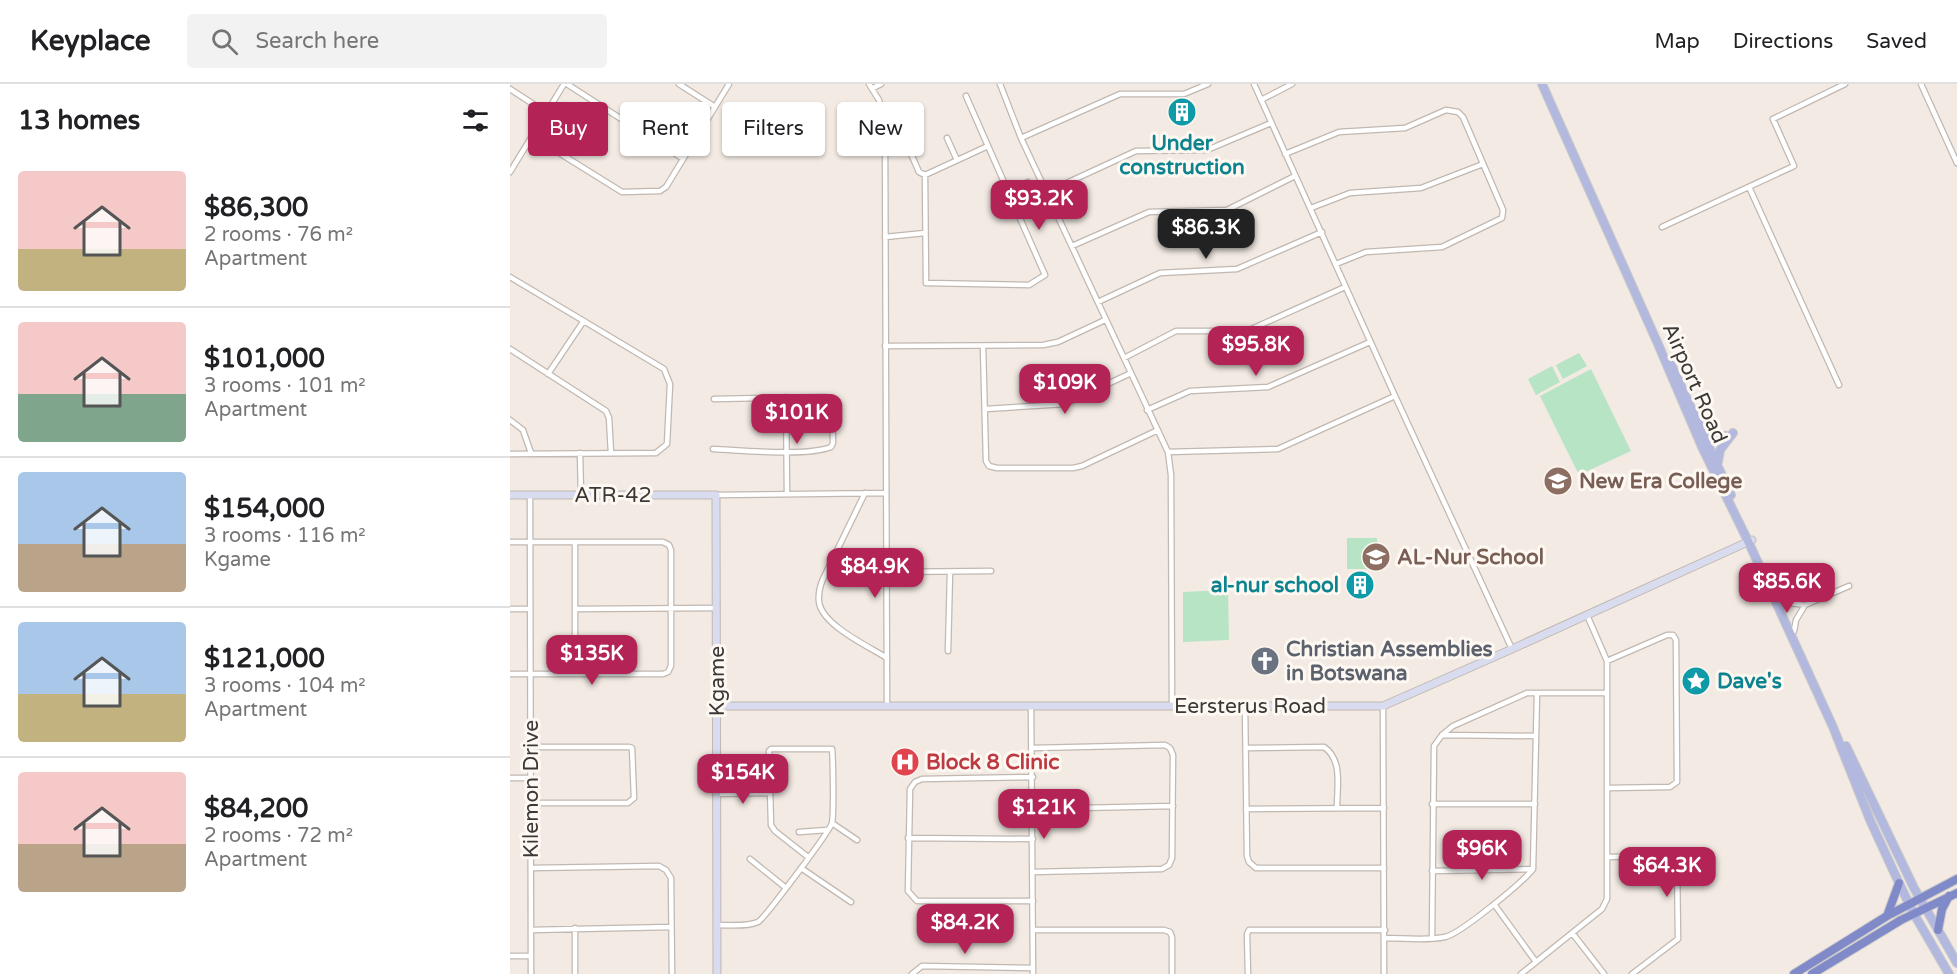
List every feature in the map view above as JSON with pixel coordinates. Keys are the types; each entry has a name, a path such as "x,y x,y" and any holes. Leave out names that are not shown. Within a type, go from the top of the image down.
{"highway":[{"path":"1794,974 1887,916 1957,879"},
{"path":"1887,916 1899,883"},
{"path":"1812,974 1924,908 1953,894"},
{"path":"1938,930 1942,909 1953,894"}],"main road":[{"name":"Airport Road","path":"1542,84 1702,447 1750,541 1835,726"},
{"path":"1658,344 1676,373 1835,726 1924,908 1957,963"},
{"path":"1696,417 1709,432 1730,434 1720,450 1718,466"},
{"path":"1835,726 1870,820 1914,914 1949,974"}],"street":[{"path":"554,102 566,84 682,158"},
{"path":"679,84 715,107"},
{"path":"565,156 626,193 663,189 729,84"},
{"path":"882,84 871,86 879,100 885,126 887,706"},
{"path":"1000,84 1021,138 1168,452 1171,475 1172,706"},
{"path":"1021,138 1120,94 1184,94 1208,84"},
{"path":"1254,84 1512,650"},
{"path":"1261,100 1292,84"},
{"path":"1662,227 1794,166 1773,119 1845,84"},
{"path":"1921,84 1957,163"},
{"path":"510,89 531,102"},
{"path":"925,175 925,282 1031,284 1045,275 966,96"},
{"path":"1285,154 1339,132 1405,128 1446,110 1458,112 1463,117 1503,210 1504,214 1500,220 1442,247 1366,252 1336,264"},
{"path":"1047,192 1136,151 1207,150 1271,123"},
{"path":"947,138 957,160"},
{"path":"510,172 528,143"},
{"path":"925,175 988,146"},
{"path":"912,156 919,172 925,175"},
{"path":"1311,208 1350,193 1421,188 1483,164"},
{"path":"1072,246 1149,212 1227,210 1296,176"},
{"path":"1008,191 1028,182"},
{"path":"1749,187 1839,385"},
{"path":"1098,302 1160,273 1237,269 1322,232"},
{"path":"885,237 925,233"},
{"path":"510,277 664,369 670,384 667,444 656,453 510,454"},
{"path":"1124,358 1176,331 1247,331 1345,287"},
{"path":"885,346 983,347 1050,344 1105,320"},
{"path":"548,374 583,322"},
{"path":"1147,410 1190,391 1268,387 1370,342"},
{"path":"983,347 986,461 989,466 1066,469 1082,466 1158,430"},
{"path":"510,349 606,411 609,418 611,453"},
{"path":"986,409 1065,404 1131,373"},
{"path":"1168,452 1278,449 1395,396"},
{"path":"786,397 787,494"},
{"path":"713,450 825,450 831,447 833,442 830,401 825,397 714,399"},
{"path":"510,420 523,430 531,453"},
{"path":"580,453 581,495"},
{"path":"865,493 823,579 819,591 819,603 824,614 844,632 887,658"},
{"path":"716,495 886,493"},
{"name":"ATR-42","path":"510,495 716,495"},
{"name":"Kilemon Drive","path":"530,495 531,974"},
{"name":"Kgame","path":"716,495 717,974"},
{"name":"Eersterus Road","path":"717,706 1383,706 1512,650 1750,541"},
{"path":"510,542 663,542 669,545 671,550 670,666 668,672 663,674 510,674"},
{"path":"575,542 575,674"},
{"path":"886,572 991,571"},
{"path":"948,651 950,572"},
{"path":"1794,631 1796,620 1805,606 1849,586"},
{"path":"1777,595 1790,603 1805,606"},
{"path":"575,609 717,608"},
{"path":"510,609 530,609"},
{"path":"1523,974 1604,906 1608,892 1606,661 1587,615"},
{"path":"1606,661 1666,634 1673,635 1676,640 1677,782 1670,787 1608,788"},
{"path":"1432,938 1432,750 1442,735 1453,726 1527,693 1607,693"},
{"path":"1384,938 1432,938 1452,935 1494,904 1533,869 1537,693"},
{"path":"1245,705 1247,856 1250,862 1256,868 1384,868"},
{"path":"912,974 922,966 1033,971 1032,706"},
{"path":"1383,706 1384,974"},
{"path":"1442,735 1536,736"},
{"path":"1033,748 1165,745 1170,748 1173,756 1172,858 1169,865 1162,869 1033,872"},
{"path":"531,747 629,747 634,752 634,798 628,803 531,803"},
{"path":"1246,748 1324,747 1337,760 1337,808"},
{"path":"717,926 752,924 760,921 786,888 801,867 832,823 831,749 770,750 770,818 775,831 808,857"},
{"path":"1033,777 922,779 915,782 910,789 908,838 908,891 917,901 1033,901"},
{"path":"510,778 531,778"},
{"path":"716,794 770,793"},
{"path":"1432,804 1535,804"},
{"path":"1033,809 1173,806"},
{"path":"1246,809 1384,808"},
{"path":"832,823 857,840"},
{"path":"799,832 827,830"},
{"path":"908,838 1033,839"},
{"path":"1608,856 1668,856 1677,863 1678,939 1632,974"},
{"path":"750,859 786,888"},
{"path":"531,868 659,866 666,870 671,878 672,974"},
{"path":"801,867 850,902"},
{"path":"1432,871 1533,869"},
{"path":"1494,904 1536,962"},
{"path":"531,930 671,927"},
{"path":"575,928 575,974"},
{"path":"1034,930 1164,930 1170,932 1172,937 1172,974"},
{"path":"1248,974 1247,934 1249,930 1384,930"},
{"path":"1573,934 1604,974"},
{"path":"510,956 531,956"}],"green space":[{"path":"1579,353 1587,366 1563,379 1556,365"},
{"path":"1552,366 1560,382 1536,395 1528,379"},
{"path":"1591,369 1631,451 1579,475 1540,396"},
{"path":"1347,538 1377,538 1377,569 1347,569"},
{"path":"1228,590 1229,640 1183,642 1183,592"}],"place":[{"name":"Under construction","path":"1182,112"},
{"name":"New Era College","path":"1558,481"},
{"name":"AL-Nur School","path":"1376,557"},
{"name":"al-nur school","path":"1360,585"},
{"name":"Christian Assemblies in Botswana","path":"1265,661"},
{"name":"Dave's","path":"1696,681"},
{"name":"Block 8 Clinic","path":"905,762"}]}
